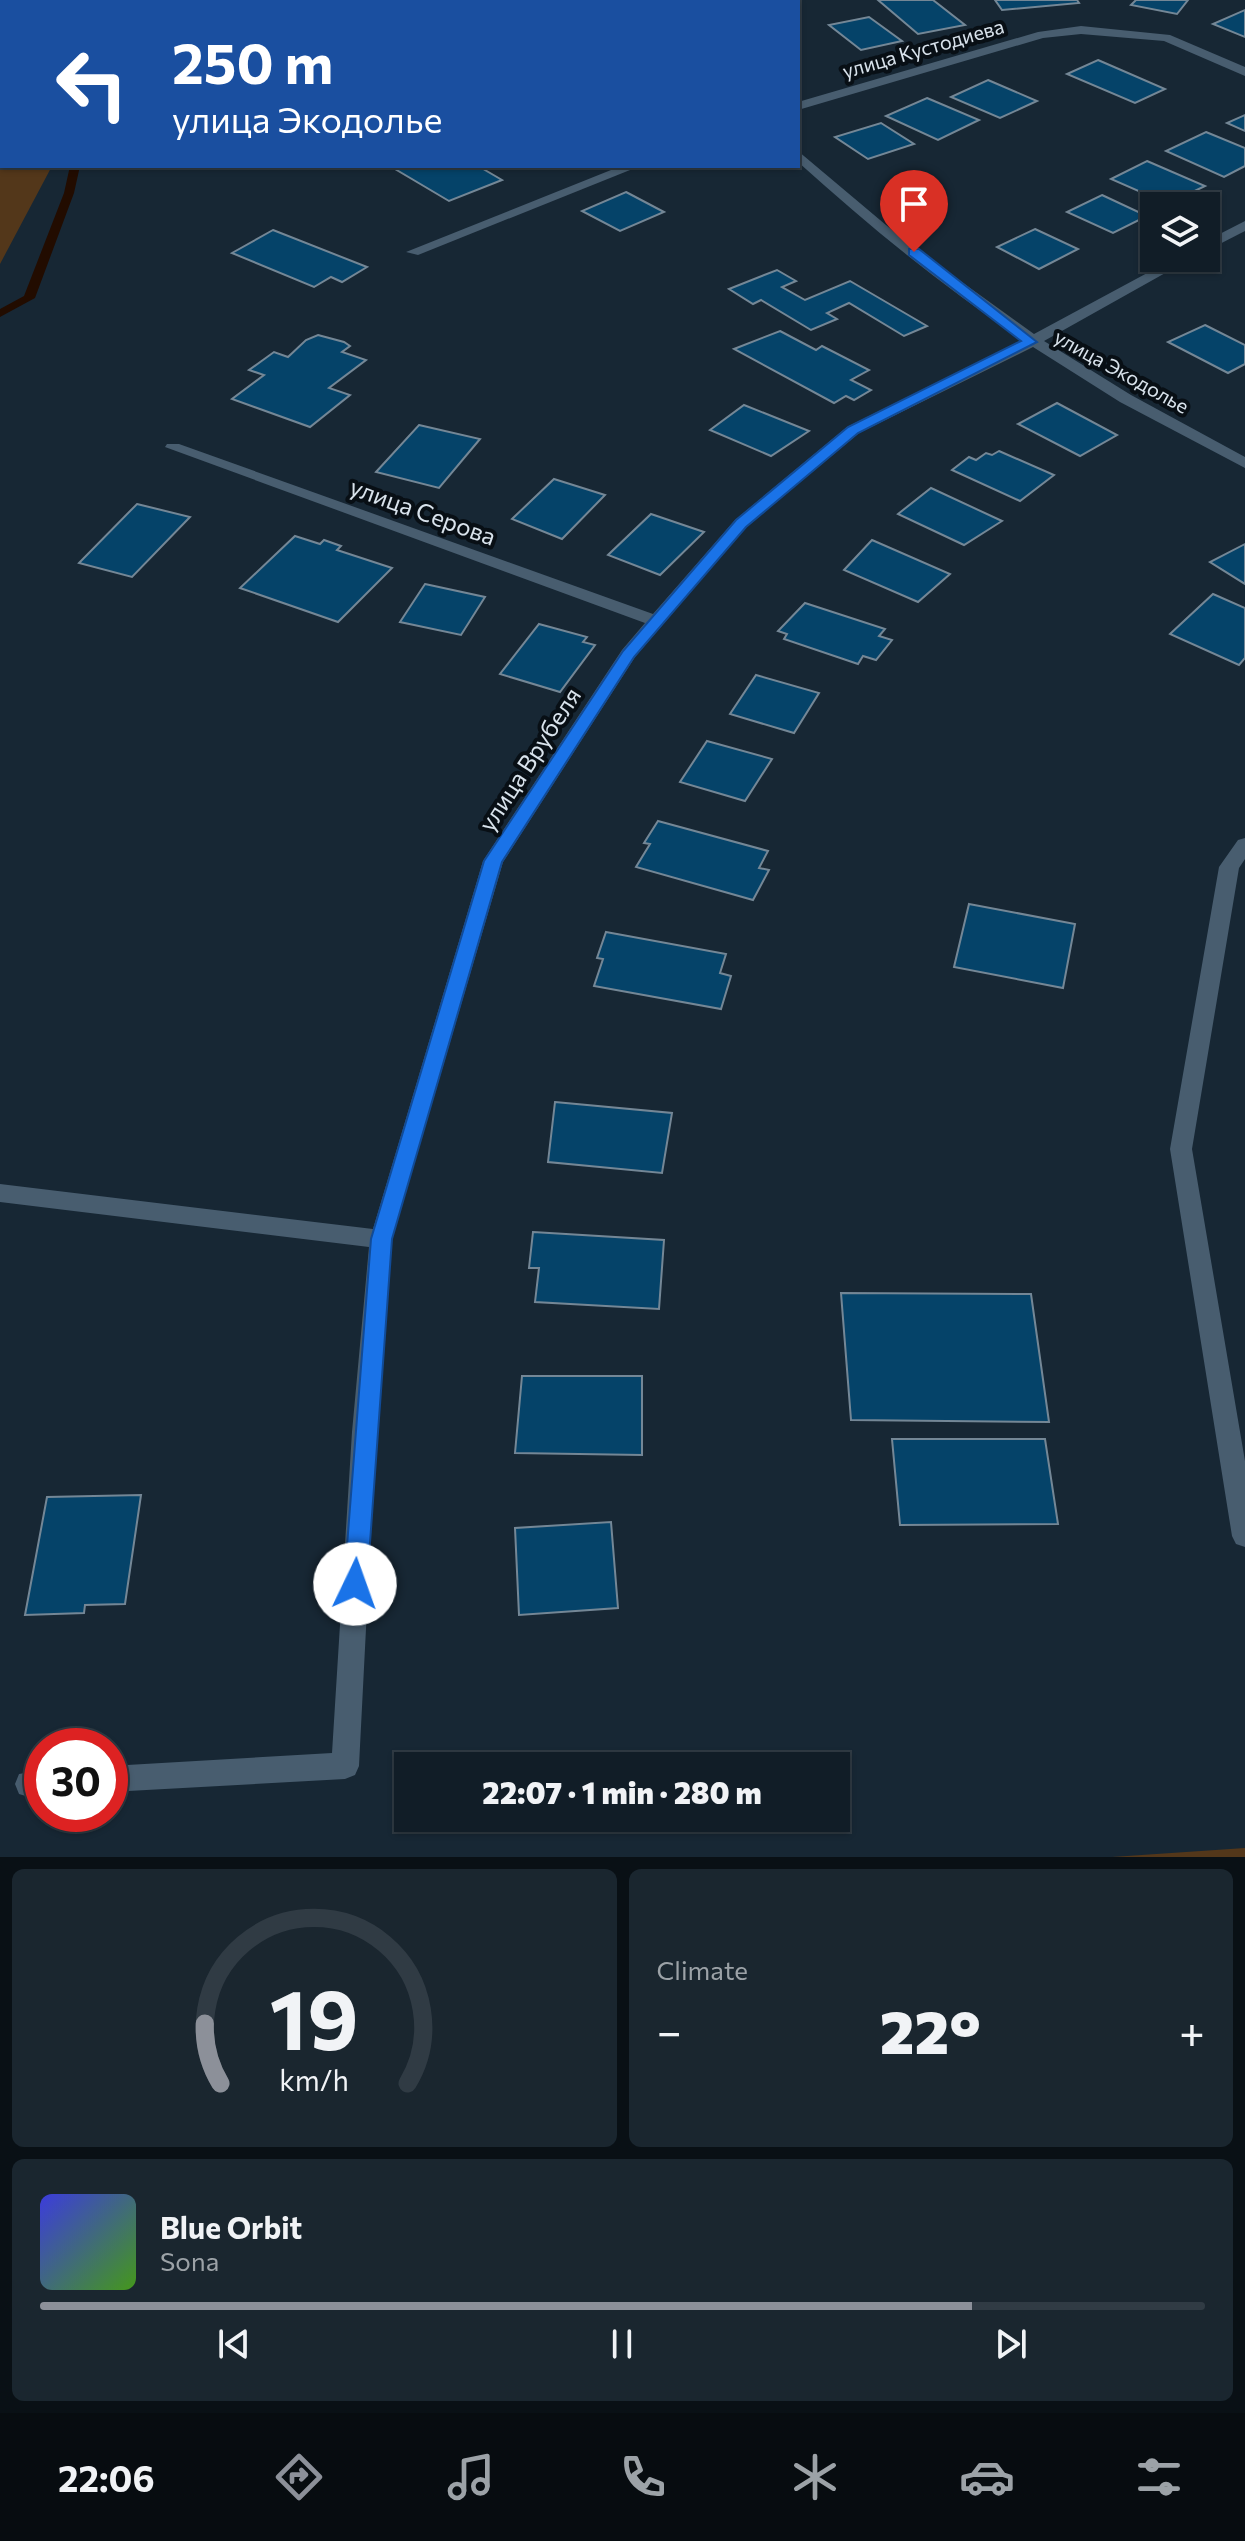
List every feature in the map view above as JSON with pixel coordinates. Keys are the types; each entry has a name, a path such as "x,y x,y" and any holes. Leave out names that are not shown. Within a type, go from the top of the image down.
{"street":[{"name":"улица Кустодиева","path":"800,105 1042,35 1081,30 1166,38 1245,72"},
{"name":"улица Экодолье","path":"800,157 844,198 1031,342 1245,463"},
{"path":"413,252 628,168"},
{"path":"1220,239 1245,225"},
{"name":"улица Врубеля","path":"128,1778 345,1766 364,1432 381,1239 493,861 628,654 741,523 853,430 1031,342 1159,272"},
{"name":"улица Серова","path":"173,447 656,621"},
{"path":"1245,845 1229,867 1181,1149 1245,1536"},
{"path":"0,1193 381,1239"}],"shaded area":[{"path":"0,168 51,168 0,264"},
{"path":"1245,1848 1245,1857 1112,1857"}],"building":[{"path":"878,0 933,0 965,25 918,34"},
{"path":"995,0 1077,0 1079,3 1002,10"},
{"path":"1136,0 1188,0 1177,14 1131,5"},
{"path":"1245,10 1245,37 1213,24"},
{"path":"869,17 902,41 861,50 829,25"},
{"path":"1098,60 1165,89 1135,103 1067,74"},
{"path":"988,80 1037,101 1000,118 951,97"},
{"path":"927,98 979,120 938,140 886,116"},
{"path":"1245,115 1245,131 1227,123"},
{"path":"881,123 914,144 868,159 835,137"},
{"path":"1206,132 1245,148 1245,166 1224,177 1166,151"},
{"path":"1147,161 1205,186 1193,192 1141,192 1111,179"},
{"path":"393,168 481,168 502,180 449,201"},
{"path":"626,192 664,212 620,231 582,211"},
{"path":"1102,195 1140,213 1140,220 1113,233 1067,212"},
{"path":"1035,229 1078,249 1039,269 997,247"},
{"path":"273,230 367,267 342,282 331,277 314,287 232,253"},
{"path":"777,270 796,281 782,287 805,300 850,281 927,326 904,336 849,303 827,313 837,319 811,330 761,300 753,304 729,289"},
{"path":"1205,325 1245,345 1245,364 1228,373 1168,342"},
{"path":"780,331 816,350 822,346 869,370 851,380 871,390 854,400 846,396 834,403 734,349"},
{"path":"318,335 344,342 350,346 342,352 366,360 329,388 350,395 310,427 232,399 264,375 249,370 274,352 288,357 306,340"},
{"path":"1057,403 1117,435 1080,456 1018,424"},
{"path":"744,405 809,431 771,456 710,430"},
{"path":"419,425 480,439 439,488 376,472"},
{"path":"999,451 1054,475 1020,501 952,470 969,457 976,460 986,453 992,455"},
{"path":"554,479 605,495 562,539 512,519"},
{"path":"931,488 1002,521 964,545 898,514"},
{"path":"137,504 190,517 132,577 79,563"},
{"path":"651,514 704,532 660,575 608,555"},
{"path":"295,536 320,544 324,540 341,546 337,550 392,568 338,622 240,588"},
{"path":"872,540 950,574 918,602 844,570"},
{"path":"1245,544 1245,584 1210,562"},
{"path":"425,584 485,597 461,635 400,622"},
{"path":"1213,594 1245,608 1245,658 1239,665 1170,634"},
{"path":"805,603 885,629 879,636 892,640 876,660 863,656 858,664 784,639 787,634 778,631"},
{"path":"539,624 587,637 583,642 595,645 560,692 500,674"},
{"path":"756,675 819,693 794,733 730,714"},
{"path":"707,741 772,759 745,801 680,782"},
{"path":"658,821 768,851 759,868 769,870 753,900 636,867 650,844 644,843"},
{"path":"969,904 1075,924 1063,988 954,967"},
{"path":"606,932 726,954 720,973 731,976 721,1009 594,986 603,959 597,958"},
{"path":"555,1102 672,1113 662,1173 548,1162"},
{"path":"533,1232 664,1240 659,1309 535,1302 539,1268 529,1268"},
{"path":"841,1293 1031,1294 1049,1422 851,1420"},
{"path":"522,1376 642,1376 642,1455 515,1453"},
{"path":"892,1439 1045,1439 1058,1524 900,1525"},
{"path":"141,1495 125,1604 85,1605 84,1613 25,1615 47,1497"},
{"path":"611,1522 618,1608 519,1615 515,1528"}],"waterway":[{"path":"0,314 29,298 69,193 75,168"}],"route":[{"path":"355,1584 364,1432 381,1239 493,861 628,654 741,523 853,430 1031,342 914,252"}]}
